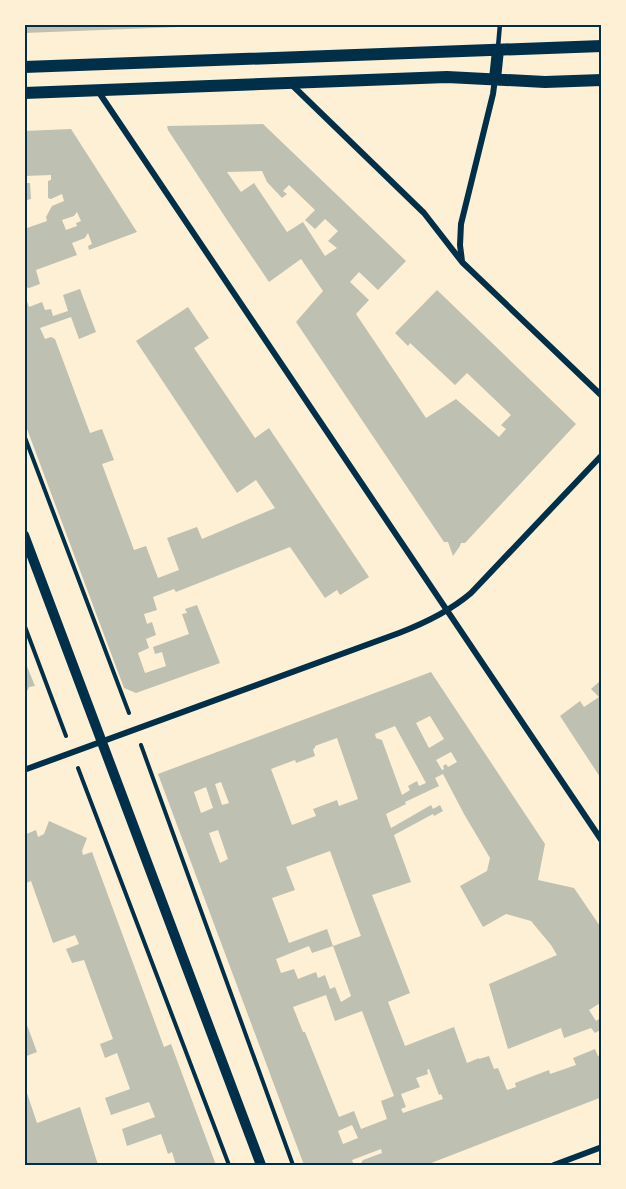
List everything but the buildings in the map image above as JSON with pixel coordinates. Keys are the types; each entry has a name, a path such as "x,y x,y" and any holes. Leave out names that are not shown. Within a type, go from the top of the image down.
{"main road":[{"path":"24,67 602,46"},
{"path":"495,79 498,50"},
{"path":"24,93 447,77 545,82 602,80"}],"street":[{"path":"462,262 461,224 495,79"},
{"path":"289,82 424,213 462,262 602,396"},
{"path":"98,90 602,841"},
{"path":"24,770 399,633 448,611 471,593 602,455"},
{"path":"24,535 261,1165"},
{"path":"554,1165 602,1147"}],"lane":[{"path":"498,50 500,24"}],"path":[{"path":"24,435 135,730 293,1165"},
{"path":"24,624 229,1165"}]}
